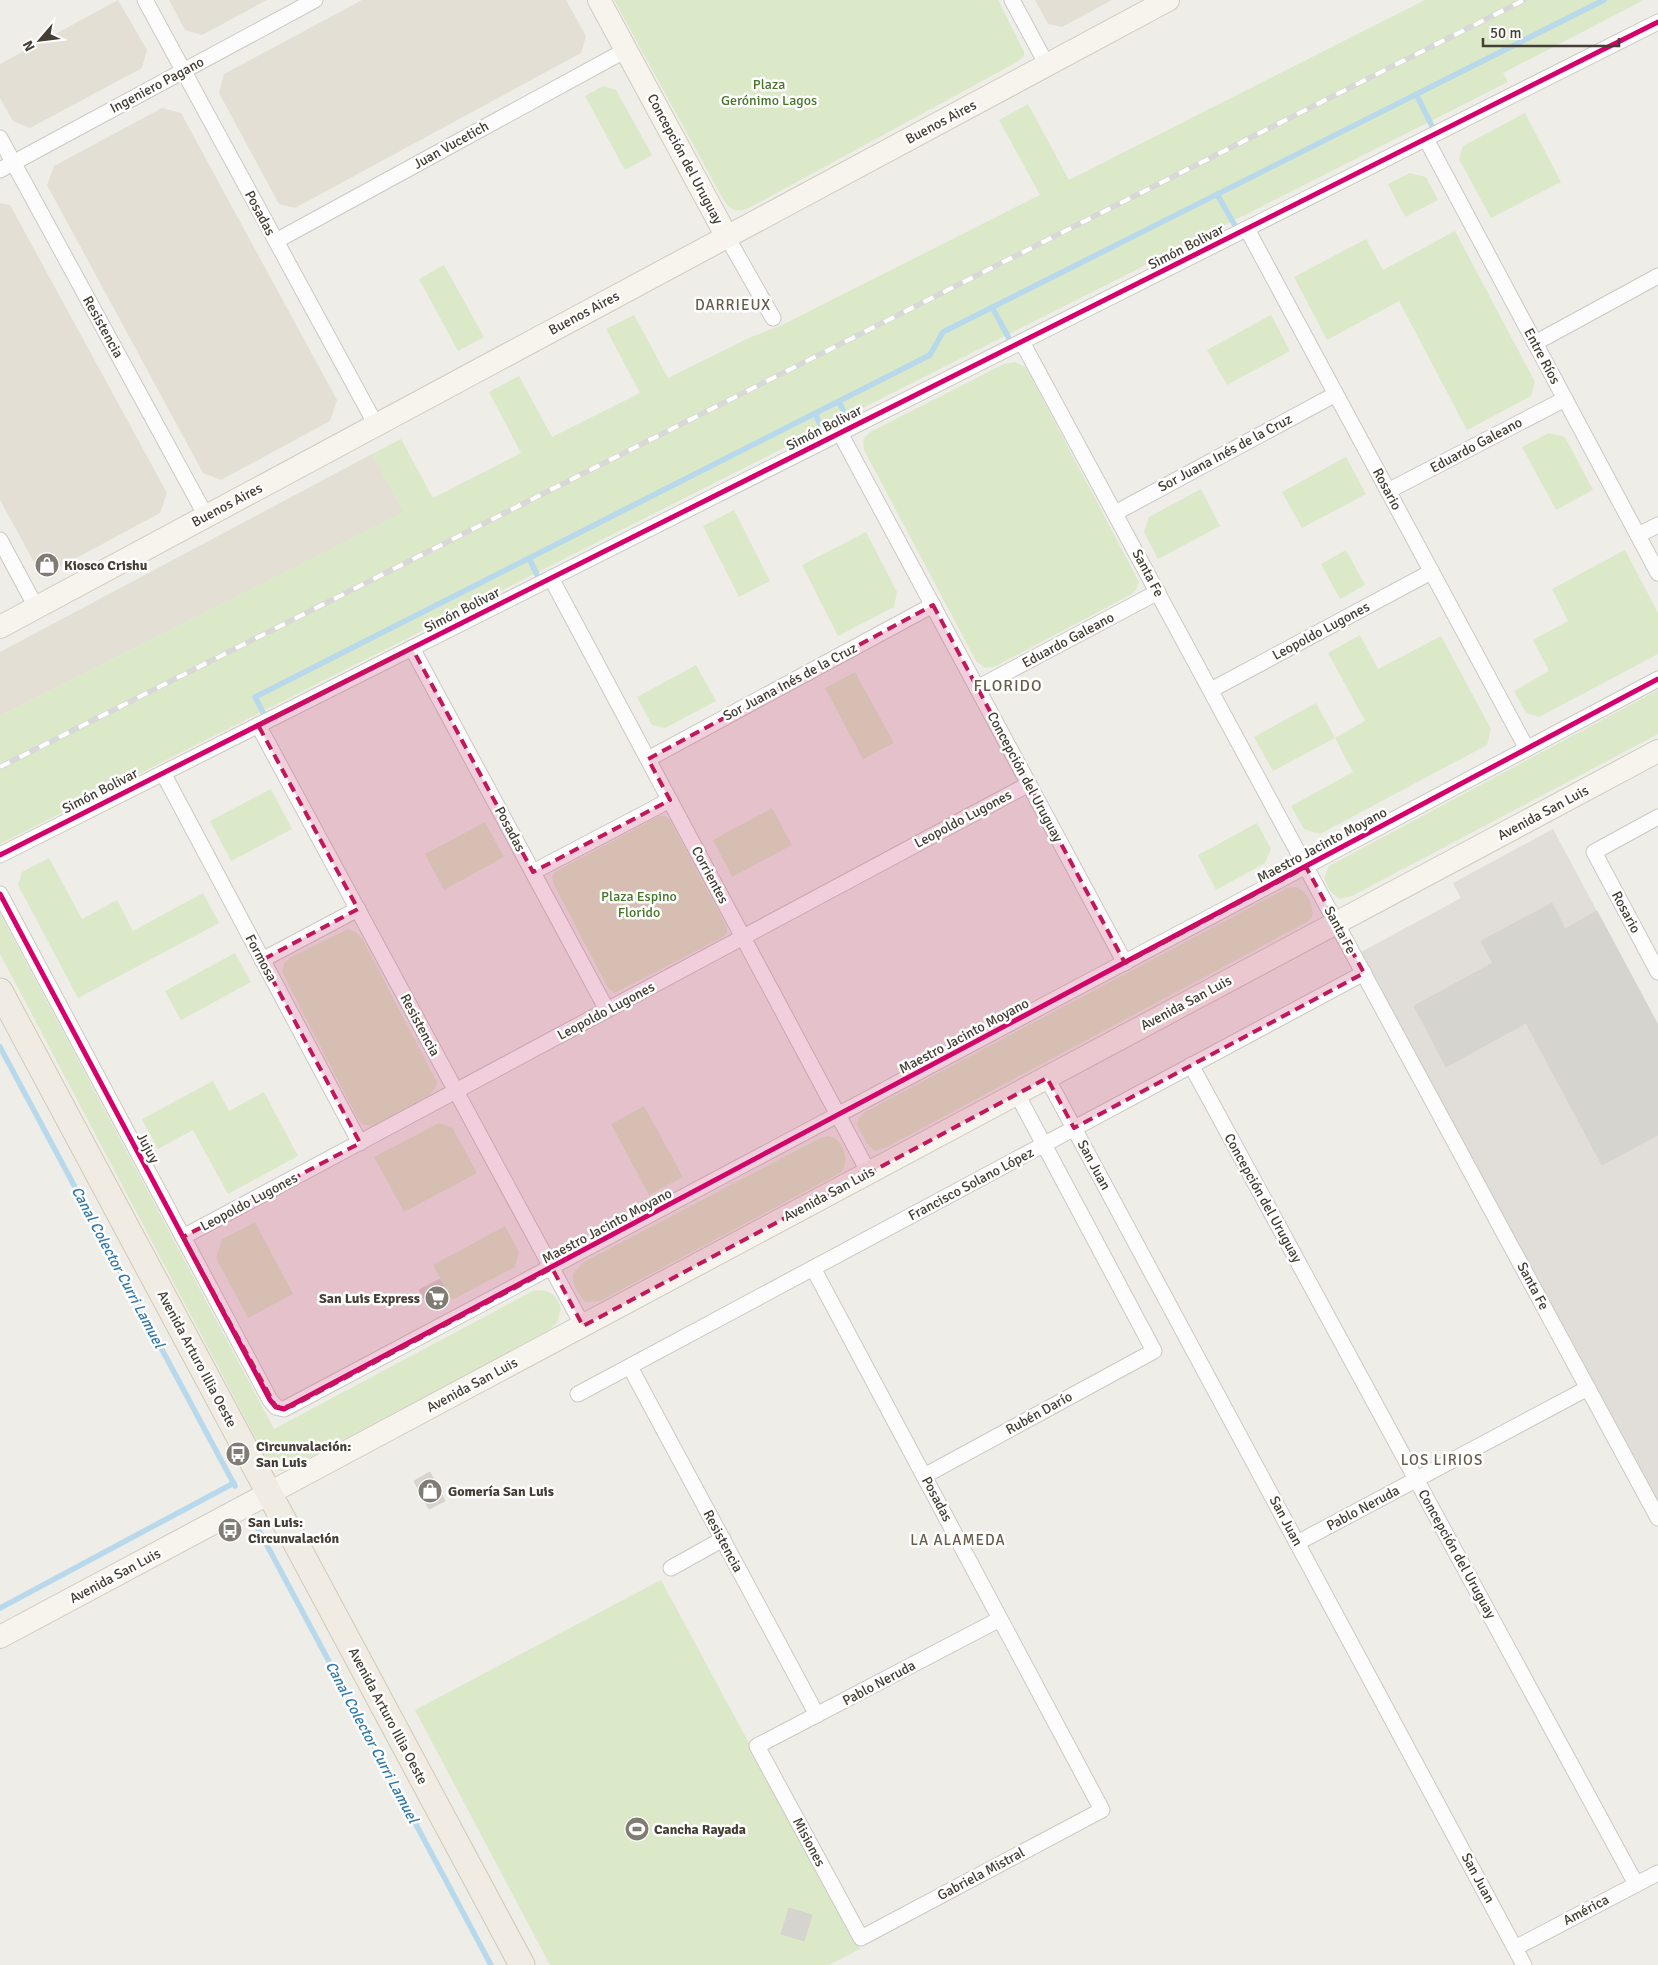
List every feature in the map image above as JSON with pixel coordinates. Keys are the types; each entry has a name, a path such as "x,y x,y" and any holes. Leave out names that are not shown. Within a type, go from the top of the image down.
{"main road":[{"name":"Concepción del Uruguay","path":"599,0 727,237"},
{"name":"Buenos Aires","path":"0,627 1168,0"},
{"name":"Avenida San Luis","path":"0,1637 1658,751"},
{"name":"Avenida Arturo Illia Oeste","path":"0,991 522,1965"}],"street":[{"name":"Posadas","path":"145,0 376,425"},
{"name":"Ingeniero Pagano","path":"7,166 315,0"},
{"path":"1012,0 1047,65"},
{"name":"Simón Bolivar","path":"0,855 1658,22"},
{"name":"Juan Vucetich","path":"276,241 626,50"},
{"name":"Resistencia","path":"0,138 7,166 206,516"},
{"name":"Entre Ríos","path":"1426,139 1658,573"},
{"name":"Rosario","path":"1248,229 1527,749"},
{"name":"Concepción del Uruguay","path":"727,237 773,318"},
{"path":"1535,342 1658,276"},
{"name":"Santa Fe","path":"1022,342 1658,1518"},
{"name":"Sor Juana Inés de la Cruz","path":"1115,513 1336,394"},
{"name":"Eduardo Galeano","path":"1388,491 1565,399"},
{"name":"Concepción del Uruguay","path":"840,433 1125,963"},
{"path":"1638,535 1658,524"},
{"path":"0,540 36,607"},
{"name":"Leopoldo Lugones","path":"1211,690 1431,572"},
{"name":"Corrientes","path":"551,578 869,1173"},
{"name":"Eduardo Galeano","path":"977,688 1158,592"},
{"name":"Sor Juana Inés de la Cruz","path":"648,759 933,605"},
{"name":"Posadas","path":"412,648 607,1010"},
{"name":"Maestro Jacinto Moyano","path":"280,1409 292,1406 1658,679"},
{"name":"Resistencia","path":"258,725 583,1326"},
{"name":"Formosa","path":"162,773 360,1143"},
{"name":"Leopoldo Lugones","path":"183,1237 1029,784"},
{"path":"533,872 670,800"},
{"name":"Rosario","path":"1658,817 1594,852 1658,972"},
{"name":"Jujuy","path":"0,894 270,1400 280,1409"},
{"path":"262,960 358,909"},
{"name":"Francisco Solano López","path":"578,1394 1364,973"},
{"name":"Concepción del Uruguay","path":"1191,1065 1636,1884"},
{"name":"San Juan","path":"1047,1078 1524,1965"},
{"path":"1017,1094 1044,1144"},
{"name":"Rubén Darío","path":"924,1476 1154,1351 1044,1144"},
{"name":"Posadas","path":"813,1268 1102,1810"},
{"name":"Resistencia","path":"630,1367 817,1715"},
{"name":"Pablo Neruda","path":"1297,1543 1588,1388"},
{"path":"670,1568 723,1539"},
{"name":"Pablo Neruda","path":"758,1746 1000,1619"},
{"name":"Misiones","path":"758,1746 861,1938"},
{"name":"Gabriela Mistral","path":"861,1938 1102,1810"},
{"name":"América","path":"1515,1948 1658,1873"}],"highlighted area":[{"path":"933,605 1125,963 1306,867 1364,973 1074,1128 1047,1078 583,1326 552,1268 292,1406 276,1407 183,1237 360,1143 262,960 358,909 258,725 412,648 533,872 670,800 648,759"}],"shaded area":[{"path":"118,0 147,50 142,68 30,128 13,121 0,98 0,64"},
{"path":"169,0 267,0 202,35 185,30"},
{"path":"362,0 566,0 586,36 581,53 295,208 279,204 219,93 224,74"},
{"path":"1035,0 1112,0 1062,27 1048,24"},
{"path":"162,108 181,113 337,400 330,421 221,480 203,473 47,185 54,166"},
{"path":"0,203 10,205 167,493 160,513 56,569 35,564 0,500"},
{"path":"372,454 404,512 0,716 0,652"},
{"path":"1553,829 1658,1025 1658,1504 1361,952 1461,898 1453,883"}],"green space":[{"name":"Plaza Gerónimo Lagos","path":"614,0 998,0 1024,52 1024,56 1017,62 749,208 734,210 723,199"},
{"path":"1425,0 1644,0 1503,73 1508,82 0,844 0,716 403,512 372,454 401,439 433,498 521,453 489,392 519,376 552,437 640,393 606,329 634,315 668,378 751,337 782,325 1040,195 999,120 1028,104 1069,180"},
{"path":"603,86 616,90 652,155 625,170 585,96"},
{"path":"1525,113 1561,182 1491,218 1459,159 1463,146"},
{"path":"1410,173 1426,177 1438,200 1405,217 1388,184"},
{"path":"1455,231 1535,382 1531,396 1467,430 1399,301 1327,340 1294,277 1366,239 1383,270"},
{"path":"444,265 484,337 458,351 419,279"},
{"path":"1271,315 1290,351 1227,385 1207,350"},
{"path":"1015,362 1025,367 1029,373 1139,582 1136,590 1130,595 996,666 985,668 976,661 864,450 863,439 870,432 1004,364"},
{"path":"1549,433 1565,437 1593,490 1556,510 1522,447"},
{"path":"1346,457 1366,494 1302,528 1282,492"},
{"path":"1201,489 1220,526 1158,559 1144,532 1149,517"},
{"path":"734,510 770,581 739,597 703,526"},
{"path":"866,532 897,592 894,607 838,636 802,565"},
{"path":"1346,550 1365,585 1340,599 1321,564"},
{"path":"1625,550 1658,613 1658,654 1539,717 1526,713 1514,691 1549,671 1533,640 1568,621 1552,589"},
{"path":"1360,635 1378,669 1441,636 1491,729 1487,745 1320,834 1304,829 1291,806 1353,772 1335,738 1365,721 1328,653"},
{"path":"696,665 716,701 665,728 652,725 637,697"},
{"path":"855,672 894,743 863,759 825,688"},
{"path":"1658,690 1658,734 1352,896 1339,899 1330,891 1324,878 1329,866"},
{"path":"1316,703 1335,738 1273,771 1254,737"},
{"path":"271,789 292,829 231,861 210,821"},
{"path":"772,808 792,845 732,877 713,840"},
{"name":"Plaza Espino Florido","path":"659,816 665,816 670,820 727,927 727,933 723,937 615,993 608,988 553,883 552,877 555,872"},
{"path":"485,822 504,857 444,890 425,854"},
{"path":"1257,823 1271,849 1265,863 1216,890 1198,855"},
{"path":"49,858 82,919 117,900 133,931 203,893 219,923 78,998 18,885 22,872"},
{"path":"1295,887 1306,894 1311,903 1313,913 1307,922 885,1148 875,1151 867,1144 857,1125 859,1118 865,1112 1287,888"},
{"path":"0,913 274,1429 533,1291 547,1291 557,1299 561,1308 557,1323 547,1331 290,1468 281,1470 274,1468 269,1463 0,954"},
{"path":"348,929 356,932 363,940 437,1082 436,1087 429,1095 372,1126 363,1125 358,1119 282,972 284,963 291,957"},
{"path":"235,953 251,982 181,1020 165,991"},
{"path":"213,1081 229,1111 264,1092 298,1156 228,1194 193,1130 158,1149 142,1119"},
{"path":"644,1106 683,1177 649,1195 611,1124"},
{"path":"439,1123 452,1127 477,1173 404,1212 374,1157"},
{"path":"829,1136 839,1142 844,1152 845,1163 840,1173 600,1301 586,1302 578,1293 573,1282 573,1274 582,1263 820,1138"},
{"path":"255,1222 293,1294 248,1318 216,1258 222,1239"},
{"path":"505,1226 519,1252 515,1267 452,1300 433,1265"},
{"name":"Cancha Rayada","path":"661,1580 860,1949 829,1965 550,1965 415,1710"}],"building":[{"path":"1552,903 1565,929 1597,911 1658,1025 1658,1135 1602,1165 1526,1023 1446,1067 1414,1006 1493,963 1481,941"},
{"path":"440,1279 449,1296 429,1307 419,1290"},
{"name":"Gomería San Luis","path":"430,1472 445,1501 429,1509 414,1481"},
{"path":"789,1908 812,1915 804,1941 781,1934"}],"waterway":[{"path":"267,720 255,697 930,355 943,332 1604,0"},
{"path":"1416,94 1435,132"},
{"path":"1217,194 1238,231"},
{"path":"992,307 1012,344"},
{"path":"839,402 852,427"},
{"path":"815,414 827,437"},
{"path":"529,558 541,583"},
{"name":"Canal Colector Curri Lamuel","path":"0,1047 235,1486"},
{"path":"0,1608 234,1483"},
{"name":"Canal Colector Curri Lamuel","path":"253,1519 491,1965"}],"railway":[{"path":"0,767 1524,0"}],"cycle path":[{"path":"0,855 1658,22"},
{"path":"0,894 270,1400 276,1407 284,1409 1658,679"}],"place":[{"name":"Kiosco Crishu","path":"47,565"},
{"name":"San Luis Express","path":"437,1298"},
{"name":"Circunvalación: San Luis","path":"238,1454"},
{"name":"Gomería San Luis","path":"430,1491"},
{"name":"San Luis: Circunvalación","path":"230,1530"},
{"name":"Cancha Rayada","path":"637,1829"}],"district":[{"name":"DARRIEUX","path":"733,305"},
{"name":"FLORIDO","path":"1008,686"},
{"name":"LOS LIRIOS","path":"1442,1460"},
{"name":"LA ALAMEDA","path":"958,1540"}]}
